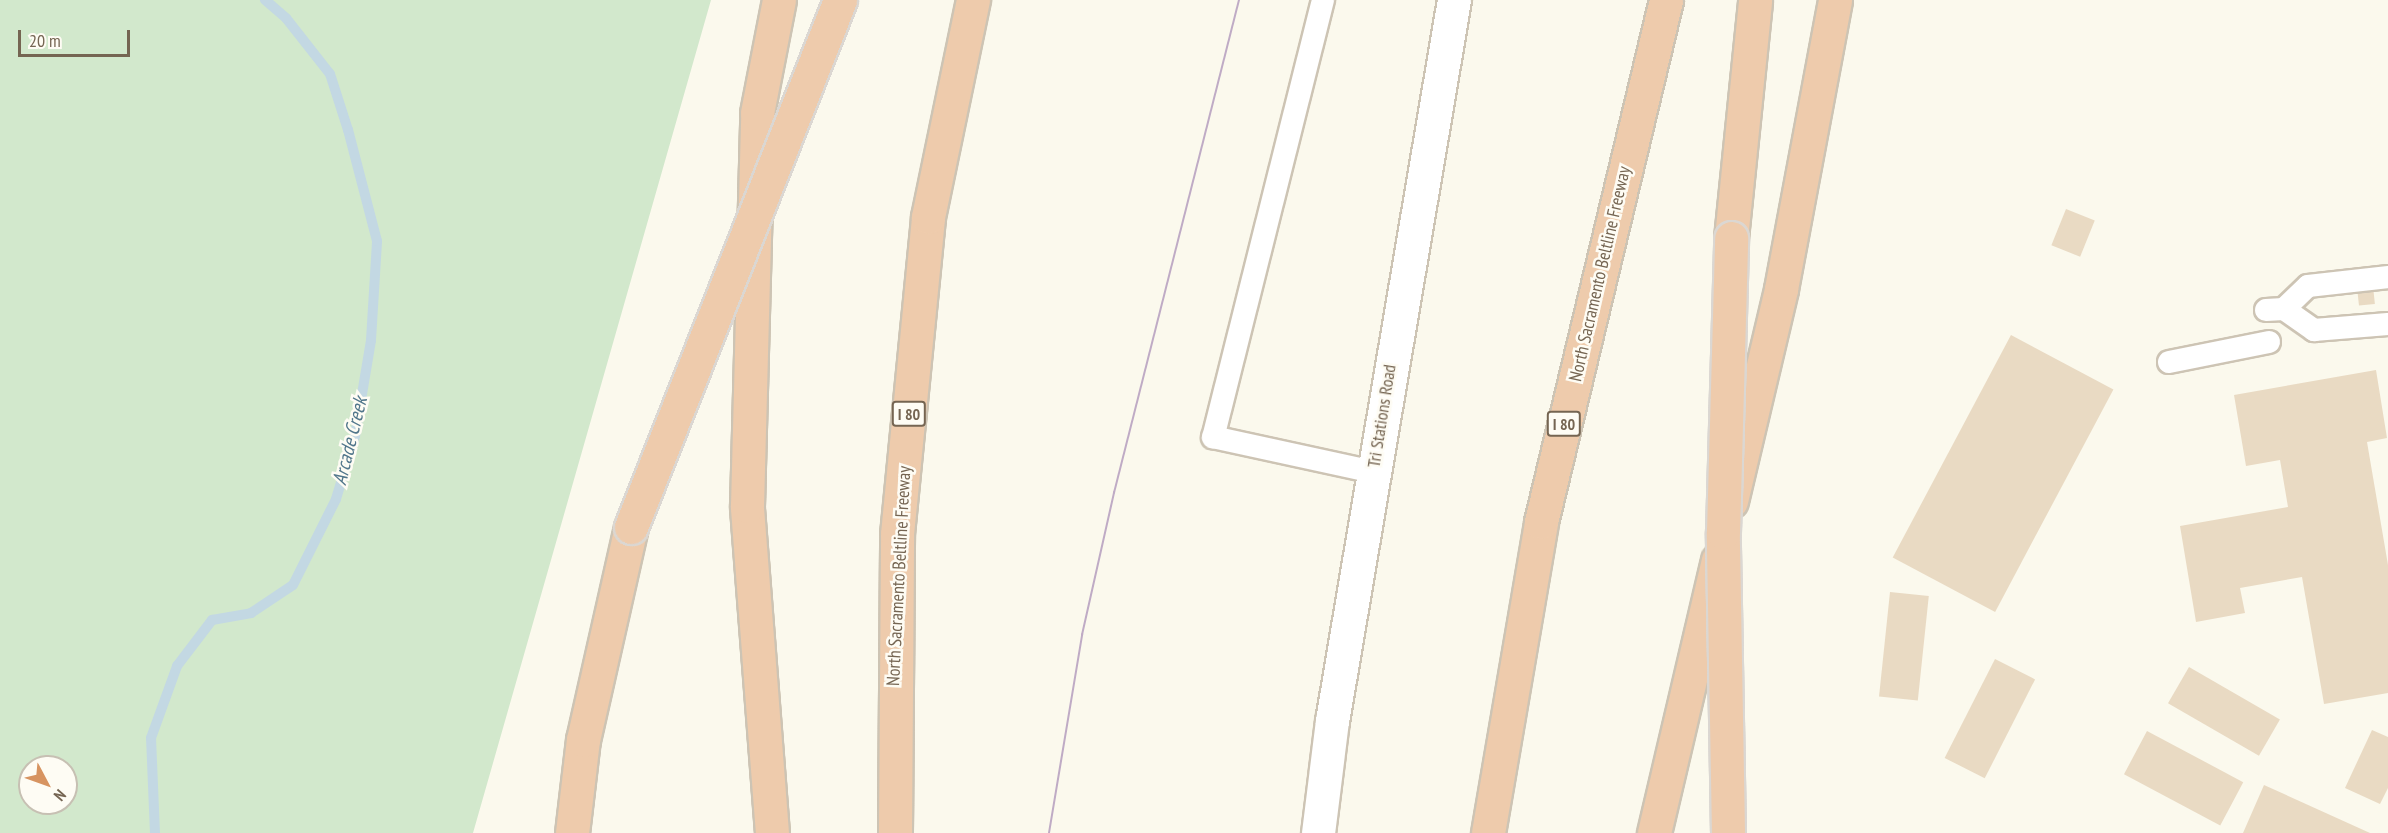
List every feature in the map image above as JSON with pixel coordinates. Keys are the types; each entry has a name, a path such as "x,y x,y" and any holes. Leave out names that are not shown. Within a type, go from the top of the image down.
{"highway":[{"path":"772,833 747,506 757,112 778,0"},
{"path":"572,833 583,740 631,527 840,0"},
{"name":"North Sacramento Beltline Freeway","path":"895,833 897,534 928,217 973,0"},
{"path":"1728,833 1727,277 1755,0"},
{"path":"1654,833 1781,289 1835,0"},
{"name":"North Sacramento Beltline Freeway","path":"1488,833 1541,522 1663,10"}],"street":[{"name":"Tri Stations Road","path":"1318,833 1373,472 1454,0"}],"lane":[{"path":"1323,0 1213,437 1373,472"},
{"path":"2388,277 2308,286 2275,309 2314,330 2388,324"},
{"path":"2169,362 2270,342"}],"green space":[{"path":"0,0 711,0 473,833 0,833"}],"building":[{"path":"2066,209 2095,221 2080,257 2051,245"},
{"path":"2373,286 2375,304 2359,306 2357,288"},
{"path":"2011,335 2113,389 1995,612 1893,558"},
{"path":"2376,370 2387,438 2367,442 2388,565 2388,693 2324,704 2302,577 2240,588 2245,613 2196,622 2180,526 2288,507 2280,460 2246,466 2234,395"},
{"path":"1890,592 1929,596 1918,701 1879,696"},
{"path":"1995,659 2035,679 1985,778 1945,758"},
{"path":"2189,667 2280,720 2259,756 2168,703"},
{"path":"2372,730 2388,737 2388,788 2380,804 2345,788"},
{"path":"2147,731 2243,782 2220,825 2124,774"},
{"path":"2264,785 2370,833 2243,833"}],"waterway":[{"name":"Arcade Creek","path":"155,833 151,738 177,666 212,620 251,613 293,585 336,499 355,436 371,340 377,241 348,130 330,74 286,18 265,0"}],"tram line":[{"path":"1049,833 1082,635 1114,493 1239,0"}]}
